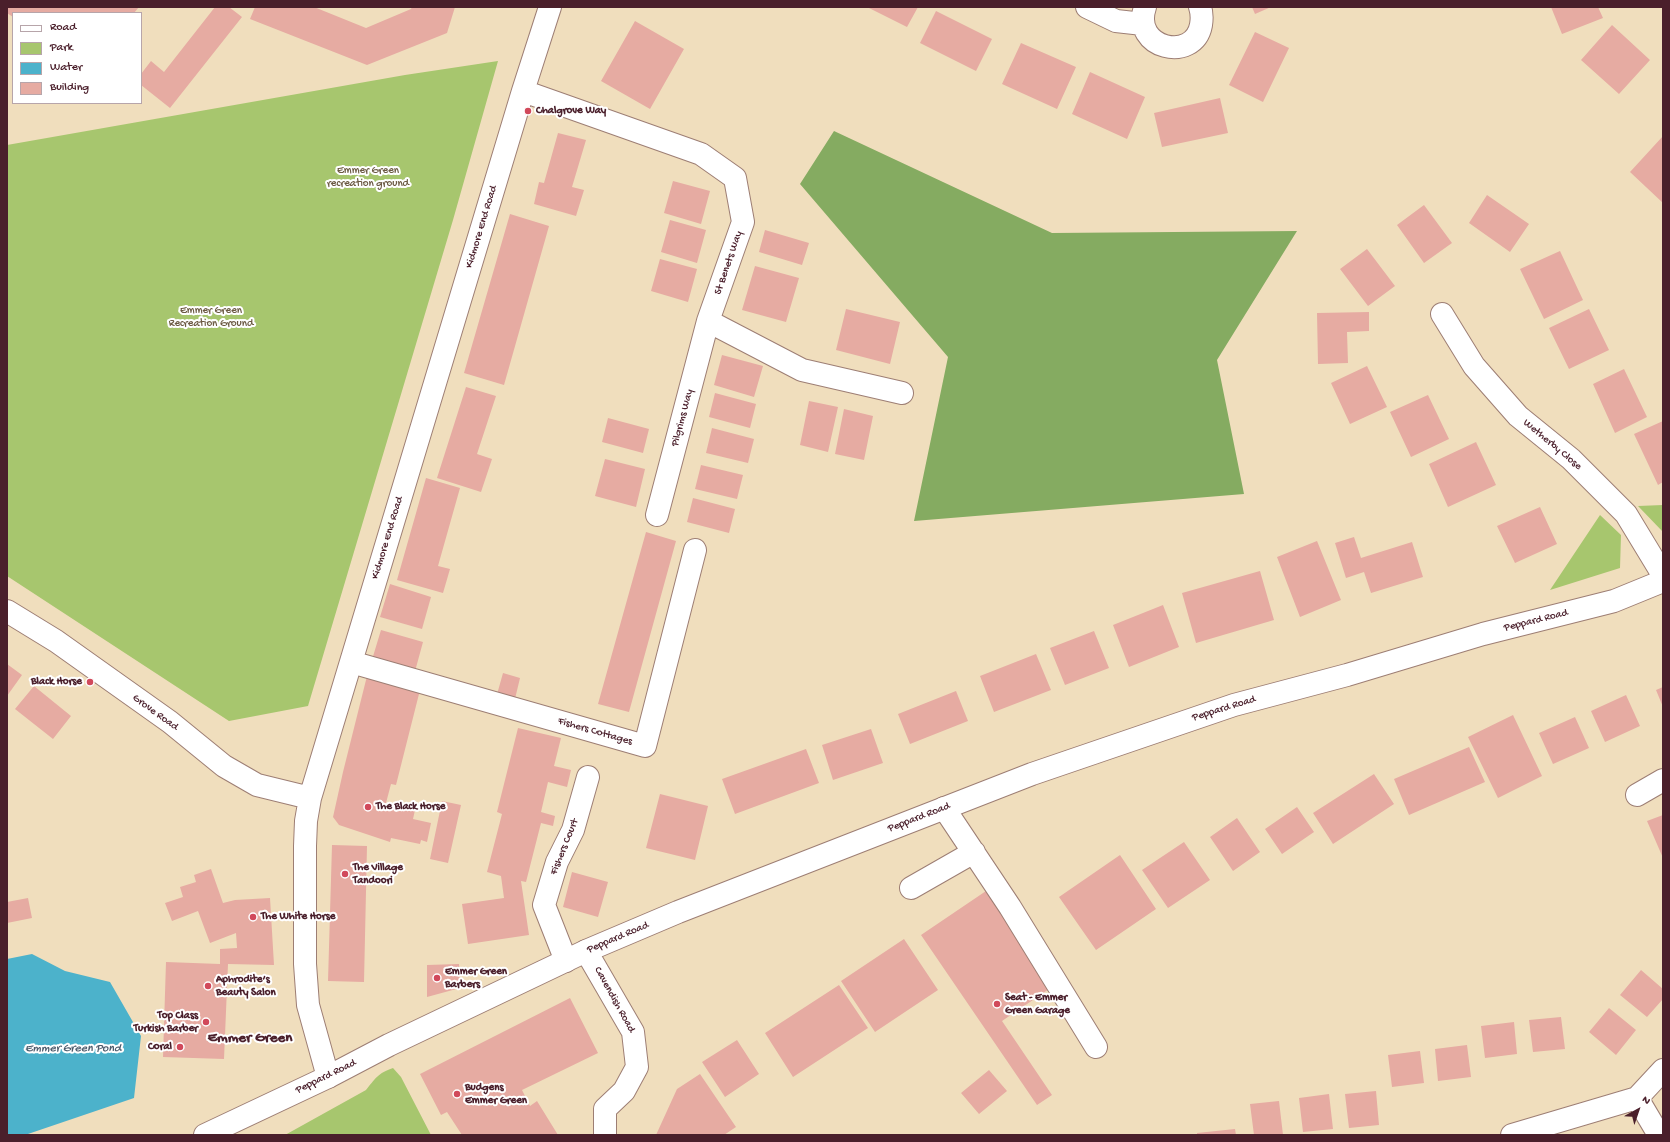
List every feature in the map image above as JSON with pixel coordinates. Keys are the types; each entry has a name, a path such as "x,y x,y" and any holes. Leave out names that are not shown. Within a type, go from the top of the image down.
{"street":[{"name":"Kidmore End Road","path":"328,1077 308,1005 305,964 305,846 306,821 310,798 523,91 550,7"},
{"path":"1087,7 1116,21 1144,15 1146,33 1160,45 1170,47 1180,47 1196,37 1202,19 1200,7"},
{"name":"St Benets Way","path":"523,91 701,154 735,178 743,222 708,321"},
{"name":"Wetherby Close","path":"1442,314 1474,366 1518,416 1571,458 1626,514 1663,575"},
{"path":"708,321 802,370 902,393"},
{"name":"Pilgrims Way","path":"657,515 708,321"},
{"name":"Fishers Cottages","path":"351,662 645,746 695,550"},
{"name":"Peppard Road","path":"205,1135 328,1077 389,1045 586,951 678,912 1032,774 1234,705 1347,675 1484,634 1614,601 1663,581"},
{"name":"Grove Road","path":"7,611 56,642 170,722 224,766 256,785 310,798"},
{"name":"Fishers Court","path":"566,961 544,905 557,862 573,830 588,777"},
{"path":"1637,795 1663,780"},
{"path":"944,808 1010,907 1096,1047"},
{"path":"911,888 974,852"},
{"name":"Cavendish Road","path":"586,951 633,1032 637,1067 624,1091 605,1108 605,1135"},
{"path":"1512,1135 1637,1098 1663,1070"},
{"path":"1637,1098 1658,1135"}],"green space":[{"name":"Emmer Green Recreation Ground","path":"498,61 453,220 308,706 229,721 7,576 7,145 405,75"},
{"path":"834,131 1052,233 1297,231 1217,360 1244,494 914,521 948,357 800,184"},
{"path":"1663,505 1663,532 1638,506"},
{"path":"1600,515 1621,535 1620,568 1550,590"},
{"path":"393,1068 401,1077 431,1135 285,1135 366,1090 380,1074"}],"water":[{"name":"Emmer Green Pond","path":"32,954 65,971 110,982 141,1036 134,1098 25,1135 7,1135 7,959"}],"building":[{"path":"7,7 139,7 135,12 12,12 12,16 7,13"},
{"path":"215,7 229,7 242,17 170,108 142,86 142,73 151,61 164,72"},
{"path":"255,7 314,7 366,28 411,9 412,7 455,7 447,33 367,65 250,19"},
{"path":"867,7 918,7 907,27"},
{"path":"1252,7 1271,7 1255,14"},
{"path":"1551,7 1598,7 1603,18 1562,34"},
{"path":"936,11 992,39 976,71 920,43"},
{"path":"635,21 684,49 650,109 601,81"},
{"path":"1612,25 1650,60 1619,94 1581,60"},
{"path":"1255,32 1289,48 1263,102 1229,85"},
{"path":"1021,43 1076,67 1057,109 1002,84"},
{"path":"1090,72 1145,97 1127,139 1072,114"},
{"path":"1220,98 1228,133 1162,147 1154,113"},
{"path":"558,133 586,140 572,187 584,190 576,216 534,204 539,182 544,183"},
{"path":"1663,136 1663,203 1630,172"},
{"path":"673,181 710,191 701,224 664,213"},
{"path":"1487,195 1529,224 1510,252 1469,223"},
{"path":"1424,205 1452,243 1424,263 1397,225"},
{"path":"510,214 549,226 504,385 464,373"},
{"path":"670,220 706,230 697,263 661,252"},
{"path":"765,230 809,243 802,265 759,252"},
{"path":"1367,249 1395,286 1368,306 1340,269"},
{"path":"1560,251 1583,300 1544,319 1520,269"},
{"path":"660,259 697,269 688,302 651,291"},
{"path":"755,266 799,278 786,322 742,310"},
{"path":"846,309 900,322 890,364 836,350"},
{"path":"1589,309 1609,350 1569,369 1549,328"},
{"path":"1369,312 1369,331 1347,332 1348,363 1318,364 1317,313"},
{"path":"722,355 763,366 754,397 714,385"},
{"path":"1367,366 1387,407 1350,424 1331,383"},
{"path":"1624,369 1647,417 1615,433 1593,384"},
{"path":"466,387 496,396 477,454 492,459 481,492 437,478"},
{"path":"715,393 756,404 750,428 709,417"},
{"path":"1428,395 1449,439 1411,457 1390,412"},
{"path":"809,401 838,407 828,452 800,445"},
{"path":"844,409 873,416 864,460 835,454"},
{"path":"608,418 649,429 643,453 602,442"},
{"path":"1663,421 1663,482 1658,485 1634,434"},
{"path":"712,428 754,439 748,463 706,453"},
{"path":"1476,442 1496,485 1448,507 1429,464"},
{"path":"605,459 645,469 636,507 595,496"},
{"path":"701,465 743,475 737,499 695,489"},
{"path":"426,478 460,488 438,566 450,569 443,593 397,580"},
{"path":"693,498 735,509 729,533 687,522"},
{"path":"1540,507 1557,544 1515,563 1497,526"},
{"path":"646,532 676,541 629,712 598,704"},
{"path":"1354,537 1361,558 1412,542 1423,577 1371,593 1364,572 1346,578 1335,543"},
{"path":"1317,541 1341,600 1300,617 1277,557"},
{"path":"1260,571 1274,620 1196,643 1182,593"},
{"path":"390,584 431,597 422,629 380,617"},
{"path":"1163,605 1179,647 1129,667 1113,625"},
{"path":"381,630 423,642 414,675 371,663"},
{"path":"1094,631 1109,668 1065,685 1050,648"},
{"path":"1036,654 1051,690 994,712 980,676"},
{"path":"7,664 22,675 7,696"},
{"path":"503,673 520,678 514,703 496,698"},
{"path":"367,676 420,690 396,785 391,784 386,803 415,810 413,819 431,823 427,842 421,840 420,844 391,838 390,842 339,825 333,817"},
{"path":"34,686 71,716 53,739 15,709"},
{"path":"1663,687 1663,707 1656,690"},
{"path":"956,691 968,721 910,744 898,714"},
{"path":"1626,695 1640,726 1605,742 1591,711"},
{"path":"1513,715 1542,776 1498,798 1468,737"},
{"path":"1575,717 1589,748 1553,764 1539,733"},
{"path":"518,728 561,738 554,766 571,770 567,787 548,782 541,812 555,816 553,826 541,823 526,882 521,881 529,935 468,944 462,904 504,898 501,876 487,872 502,814 497,812"},
{"path":"871,729 883,763 833,780 822,745"},
{"path":"1469,747 1485,782 1409,815 1394,779"},
{"path":"806,749 819,783 735,814 722,779"},
{"path":"1374,774 1394,804 1333,844 1313,813"},
{"path":"660,794 708,806 695,860 646,848"},
{"path":"442,801 461,805 448,863 430,859"},
{"path":"1297,807 1314,832 1282,854 1265,829"},
{"path":"1663,815 1663,858 1647,821"},
{"path":"1237,818 1260,852 1233,871 1210,837"},
{"path":"1184,842 1210,880 1168,908 1142,870"},
{"path":"332,845 367,846 364,982 328,981"},
{"path":"1120,855 1156,909 1096,950 1059,897"},
{"path":"211,869 223,903 235,900 270,898 274,965 228,964 224,1059 163,1057 166,962 220,964 220,949 237,948 236,933 210,943 198,911 172,921 165,903 183,897 180,887 196,882 194,875"},
{"path":"572,872 608,882 598,917 563,907"},
{"name":"Seat - Emmer Green Garage","path":"986,891 1052,987 1002,1021 1052,1095 1037,1105 921,935"},
{"path":"28,898 32,918 7,923 7,902"},
{"path":"904,939 938,990 875,1032 841,981"},
{"path":"459,964 460,988 427,997 427,965"},
{"path":"1641,970 1663,989 1663,999 1647,1017 1620,995"},
{"path":"839,985 868,1028 793,1077 765,1033"},
{"path":"570,998 598,1053 522,1090 530,1106 537,1101 558,1135 462,1135 447,1112 441,1115 420,1074"},
{"path":"1609,1008 1636,1030 1616,1055 1589,1032"},
{"path":"1561,1017 1565,1049 1533,1052 1529,1020"},
{"path":"1514,1022 1517,1054 1485,1058 1481,1026"},
{"path":"737,1040 759,1074 725,1097 702,1062"},
{"path":"1467,1045 1471,1077 1438,1081 1435,1049"},
{"path":"1420,1051 1424,1083 1392,1087 1388,1055"},
{"path":"989,1070 1007,1091 979,1114 961,1093"},
{"path":"700,1074 736,1127 724,1135 656,1135 677,1089"},
{"path":"1376,1091 1379,1125 1349,1128 1345,1094"},
{"path":"1329,1094 1333,1129 1303,1132 1299,1098"},
{"path":"1279,1101 1283,1135 1254,1135 1250,1104"},
{"path":"1235,1129 1236,1135 1197,1135 1197,1133"}],"place":[{"name":"Chalgrove Way","path":"528,111"},
{"name":"Black Horse","path":"90,682"},
{"name":"The Black Horse","path":"368,807"},
{"name":"The Village Tandoori","path":"345,874"},
{"name":"The White Horse","path":"253,917"},
{"name":"Emmer Green Barbers","path":"437,978"},
{"name":"Aphrodite’s Beauty Salon","path":"208,986"},
{"name":"Seat - Emmer Green Garage","path":"997,1004"},
{"name":"Top Class Turkish Barber","path":"206,1022"},
{"name":"Coral","path":"180,1047"},
{"name":"Budgens Emmer Green","path":"457,1094"}],"district":[{"name":"Emmer Green","path":"250,1039"}],"park label":[{"name":"Emmer Green recreation ground","path":"368,177"}]}
